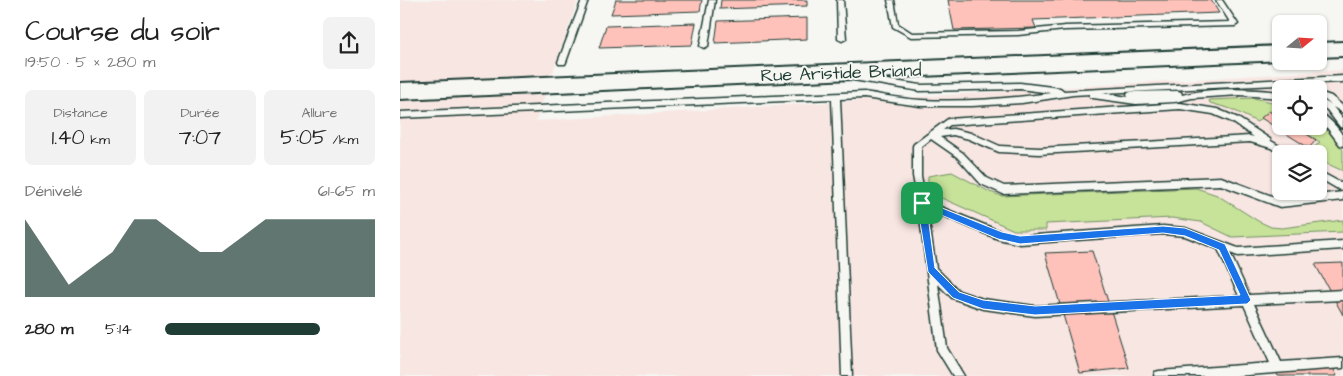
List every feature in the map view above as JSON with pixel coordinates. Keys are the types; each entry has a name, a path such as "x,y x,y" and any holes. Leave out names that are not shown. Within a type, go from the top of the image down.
{"main road":[{"path":"1328,50 1343,49"},
{"name":"Rue Aristide Briand","path":"400,91 1272,52"}],"lane":[{"path":"562,62 585,0"},
{"path":"704,46 712,0"},
{"path":"840,0 842,38"},
{"path":"892,0 895,25 911,35 1018,33 1065,28 1235,24 1219,0"},
{"path":"827,73 920,88 1020,86 1136,101 1175,100 1192,96 1240,92 1272,94"},
{"path":"1327,80 1343,79"},
{"path":"400,115 864,95 920,103 972,103 1022,100 1073,92 1188,85 1272,83"},
{"path":"836,97 848,376"},
{"path":"1328,98 1343,104"},
{"path":"1328,98 1343,110"},
{"path":"959,376 942,350 917,176 917,146 948,122 1180,106 1214,111 1235,120 1273,145"},
{"path":"1327,106 1343,125"},
{"path":"1327,123 1343,143"},
{"path":"931,135 953,132 971,136 1000,149 1039,151 1250,139 1273,145"},
{"path":"931,135 960,155 984,181 1003,190 1221,181 1280,203 1343,196"},
{"path":"1327,179 1343,188"},
{"path":"922,203 1001,236 1020,240 1163,230 1185,232 1238,252 1343,245"},
{"path":"1222,247 1278,368"},
{"path":"931,270 956,295 983,304 1035,311 1343,295"},
{"path":"1159,376 1343,363"}],"shaded area":[{"path":"400,0 578,0 536,121 1343,70 1343,376 400,376"}],"green space":[{"path":"1254,98 1272,102 1272,113 1269,111 1257,122 1231,109 1210,103 1209,100"},
{"path":"1327,127 1343,150 1343,171 1327,164 1327,145 1317,145 1320,142 1309,135 1327,135"},
{"path":"952,172 990,192 1002,196 1196,188 1217,195 1271,227 1282,228 1343,220 1343,232 1232,237 1201,222 1172,218 1046,224 1046,230 1014,230 928,192 928,176"}],"building":[{"path":"616,0 702,0 700,11 611,14"},
{"path":"721,0 807,0 807,6 720,9"},
{"path":"948,0 1211,0 1219,13 1033,20 1036,28 954,30"},
{"path":"807,18 807,39 715,43 718,21"},
{"path":"696,23 692,45 599,48 606,26"},
{"path":"1269,111 1272,113 1272,125 1261,118"},
{"path":"1288,135 1308,135 1316,140 1312,145 1304,145"},
{"path":"1092,251 1129,368 1080,373 1045,253"},
{"path":"1343,263 1343,315 1315,264"},
{"path":"1333,368 1337,376 1278,376 1276,372"}],"route":[{"path":"922,203 1001,236 1020,240 1163,230 1185,232 1222,247 1247,300 1035,311 983,304 956,295 931,270 922,203"}]}
